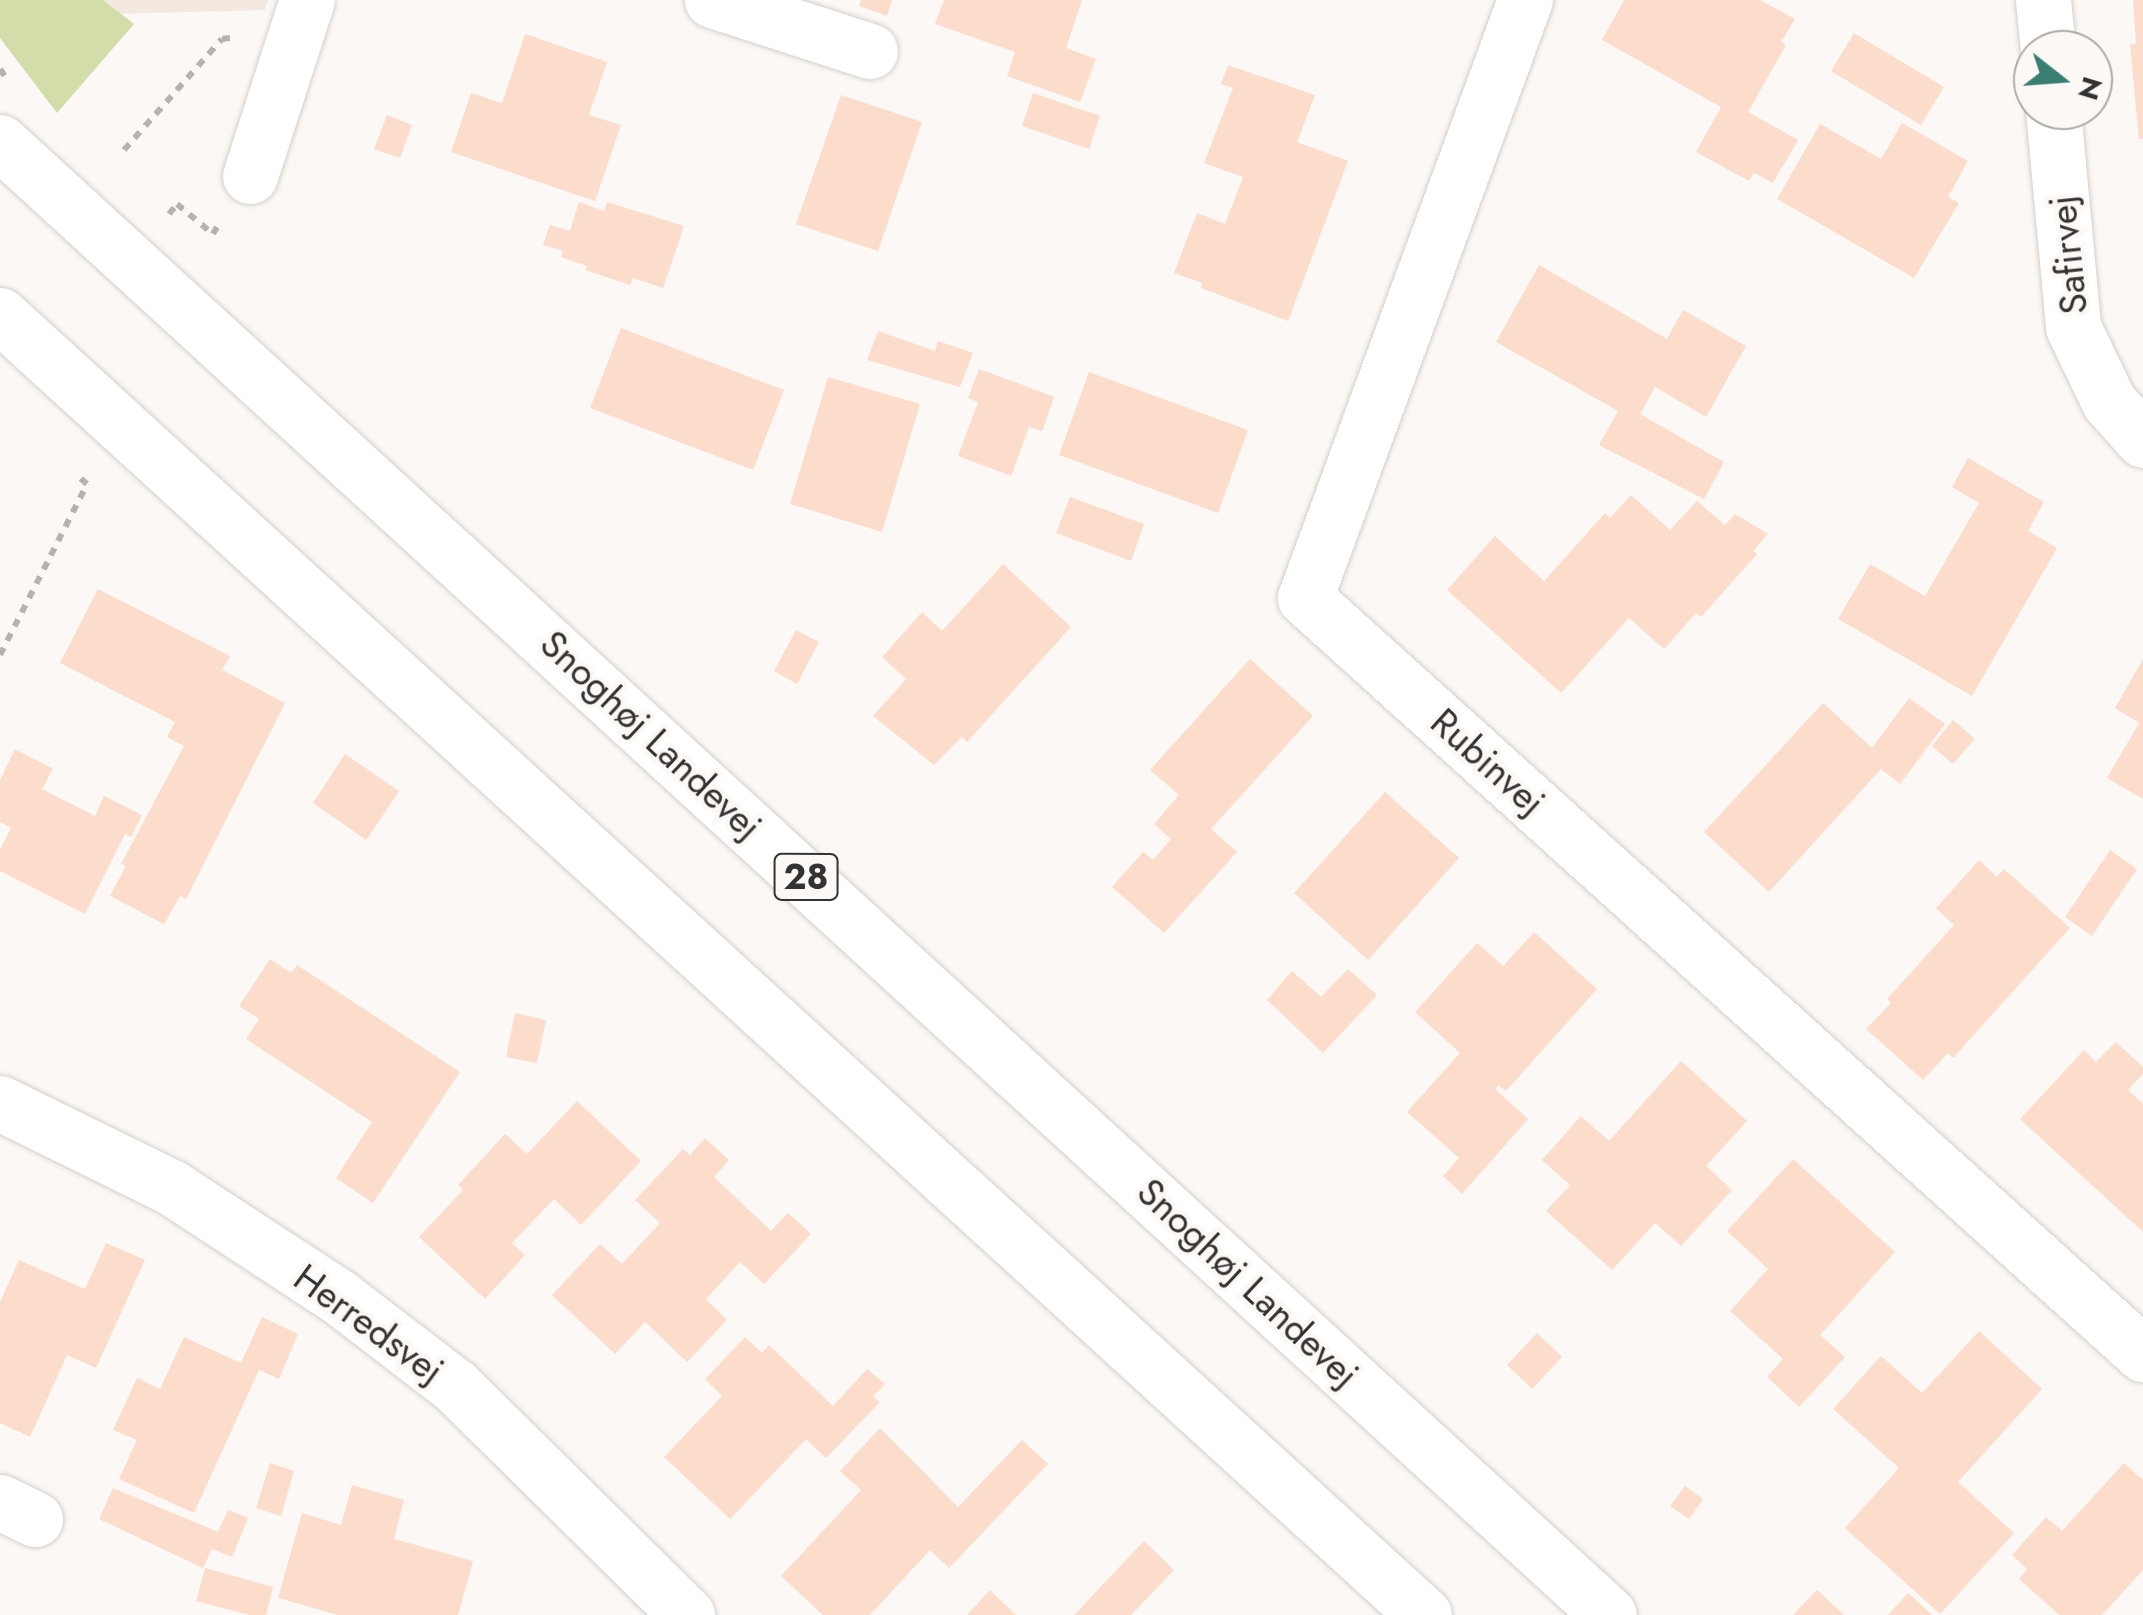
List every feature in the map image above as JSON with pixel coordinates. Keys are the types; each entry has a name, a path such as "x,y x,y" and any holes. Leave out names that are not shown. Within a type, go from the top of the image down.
{"main road":[{"path":"712,0 870,51"},
{"name":"Rubinvej","path":"1525,0 1306,598 2143,1354"},
{"path":"2043,0 2046,30"},
{"path":"250,176 302,16"},
{"name":"Safirvej","path":"2056,130 2073,327 2108,402 2143,440"},
{"name":"Snoghøj Landevej","path":"0,142 1609,1615"},
{"path":"0,315 1424,1615"},
{"name":"Herredsvej","path":"0,1103 170,1186 338,1297 455,1386 675,1611"}],"path":[{"path":"124,150 222,39 302,16"},
{"path":"0,655 87,484 75,473"}],"shaded area":[{"path":"0,0 268,0 265,10 0,17"}],"green space":[{"path":"0,0 103,0 134,24 57,113 0,38"}],"building":[{"path":"861,0 892,0 887,16 859,6"},
{"path":"944,0 1082,0 1066,48 1096,59 1080,102 1007,76 1015,52 935,24"},
{"path":"1624,0 1760,0 1795,19 1781,42 1786,45 1748,112 1798,140 1773,183 1754,173 1749,181 1696,152 1721,107 1602,40"},
{"path":"2133,0 2143,0 2143,139 2139,139 2130,44 2136,44"},
{"path":"1854,33 1944,87 1921,125 1831,71"},
{"path":"525,34 607,62 589,115 621,125 595,201 451,152 471,93 502,103"},
{"path":"1228,65 1315,95 1297,142 1348,161 1288,321 1201,288 1202,283 1174,273 1197,213 1225,224 1243,177 1204,163 1233,88 1221,84"},
{"path":"1033,93 1100,116 1089,149 1022,126"},
{"path":"841,95 922,122 878,251 796,224"},
{"path":"387,115 412,125 400,158 374,149"},
{"path":"1902,123 1968,161 1948,197 1959,203 1914,278 1777,199 1820,124 1881,159"},
{"path":"579,202 604,211 607,202 684,226 663,288 633,278 630,285 585,270 587,266 561,257 563,251 543,245 550,225 570,231"},
{"path":"1539,265 1667,339 1683,310 1746,346 1706,417 1655,387 1640,414 1724,462 1704,499 1599,445 1618,411 1496,342"},
{"path":"621,328 784,390 753,470 590,408"},
{"path":"878,331 935,351 938,341 973,353 960,387 867,360"},
{"path":"979,369 1054,397 1042,431 1029,427 1011,476 958,456 978,402 968,398"},
{"path":"1089,372 1248,430 1218,513 1059,455"},
{"path":"828,377 920,404 882,532 790,504"},
{"path":"1968,458 2044,502 2028,531 2057,548 1972,696 1838,619 1870,564 1925,596 1979,503 1952,487"},
{"path":"1631,495 1670,530 1697,501 1725,525 1735,514 1768,534 1753,551 1757,554 1701,617 1696,613 1664,649 1629,618 1561,693 1447,590 1495,536 1544,581 1605,513 1610,518"},
{"path":"1070,497 1144,524 1131,561 1056,533"},
{"path":"1003,564 1071,627 967,742 962,737 934,765 873,716 906,679 882,657 922,612 942,631"},
{"path":"98,589 230,656 222,670 285,703 186,899 180,896 164,924 110,896 126,866 121,864 184,746 167,737 175,722 60,663"},
{"path":"796,630 819,642 797,684 774,671"},
{"path":"1250,659 1313,716 1211,829 1237,852 1164,933 1112,887 1143,852 1153,860 1171,839 1154,824 1179,795 1150,770"},
{"path":"2143,659 2143,799 2107,778 2139,723 2115,708"},
{"path":"1909,698 1945,724 1900,784 1881,769 1769,892 1704,832 1823,703 1872,748"},
{"path":"1953,720 1975,739 1953,764 1932,746"},
{"path":"15,749 53,769 42,789 95,816 104,796 142,815 131,837 125,834 85,914 0,871 0,850 11,828 0,822 0,780"},
{"path":"345,754 399,791 366,840 313,803"},
{"path":"1385,792 1459,858 1368,960 1294,893"},
{"path":"2110,850 2137,869 2092,936 2065,917"},
{"path":"1979,860 1997,877 2004,869 2070,928 1953,1058 1948,1053 1923,1080 1866,1029 1891,1003 1887,999 1954,925 1936,908"},
{"path":"1534,932 1597,989 1506,1091 1498,1085 1495,1089 1528,1119 1462,1194 1443,1176 1459,1158 1407,1112 1460,1053 1415,1012 1477,943 1503,966"},
{"path":"270,959 291,973 297,965 460,1072 373,1203 336,1178 372,1122 246,1039 259,1019 239,1006"},
{"path":"1348,969 1377,995 1323,1053 1267,1000 1292,971 1321,997"},
{"path":"515,1013 546,1020 537,1063 506,1057"},
{"path":"2116,1042 2143,1067 2143,1074 2128,1090 2143,1104 2143,1232 2020,1119 2084,1050 2096,1062"},
{"path":"1681,1061 1747,1121 1706,1166 1732,1190 1681,1246 1655,1223 1612,1270 1546,1211 1570,1185 1542,1160 1581,1116 1609,1141"},
{"path":"577,1101 641,1161 581,1225 554,1199 512,1243 525,1255 485,1299 419,1237 463,1190 458,1185 505,1134 527,1154"},
{"path":"705,1138 729,1160 714,1177 771,1231 788,1213 811,1234 764,1284 740,1262 706,1299 727,1320 687,1362 645,1322 615,1354 552,1295 600,1244 622,1264 660,1223 635,1200 683,1149 690,1155"},
{"path":"1793,1159 1895,1252 1820,1335 1845,1357 1799,1407 1767,1377 1783,1359 1730,1311 1768,1269 1727,1231"},
{"path":"106,1243 145,1260 96,1368 67,1355 30,1437 0,1423 0,1302 19,1260 85,1289"},
{"path":"262,1317 298,1334 279,1379 259,1370 194,1513 119,1479 137,1440 113,1430 137,1378 160,1389 184,1337 241,1363"},
{"path":"1979,1331 2042,1389 1958,1482 2014,1533 1940,1614 1845,1528 1899,1468 1833,1409 1881,1356 1922,1393"},
{"path":"1537,1333 1562,1357 1532,1389 1507,1365"},
{"path":"745,1337 762,1353 769,1345 833,1406 867,1369 885,1384 873,1396 880,1402 826,1458 806,1439 730,1519 664,1457 722,1396 705,1379"},
{"path":"880,1428 958,1507 1022,1440 1048,1464 949,1568 930,1550 870,1615 823,1615 781,1576 861,1490 840,1471"},
{"path":"270,1463 294,1471 281,1516 256,1508"},
{"path":"2124,1463 2143,1480 2143,1570 2102,1615 2059,1615 2019,1579 2027,1569 2012,1555 2046,1517 2062,1531"},
{"path":"352,1485 404,1500 394,1539 473,1561 458,1615 338,1615 278,1598 302,1513 341,1525"},
{"path":"1685,1486 1703,1499 1689,1519 1670,1506"},
{"path":"113,1488 218,1532 228,1510 248,1518 232,1557 212,1549 203,1568 99,1519"},
{"path":"1144,1541 1174,1570 1131,1615 1074,1615"},
{"path":"205,1568 273,1587 266,1615 249,1615 196,1601"},
{"path":"990,1590 1016,1615 967,1615"},
{"path":"1817,1590 1844,1615 1793,1615"},
{"path":"1908,1593 1932,1615 1888,1615"}]}
